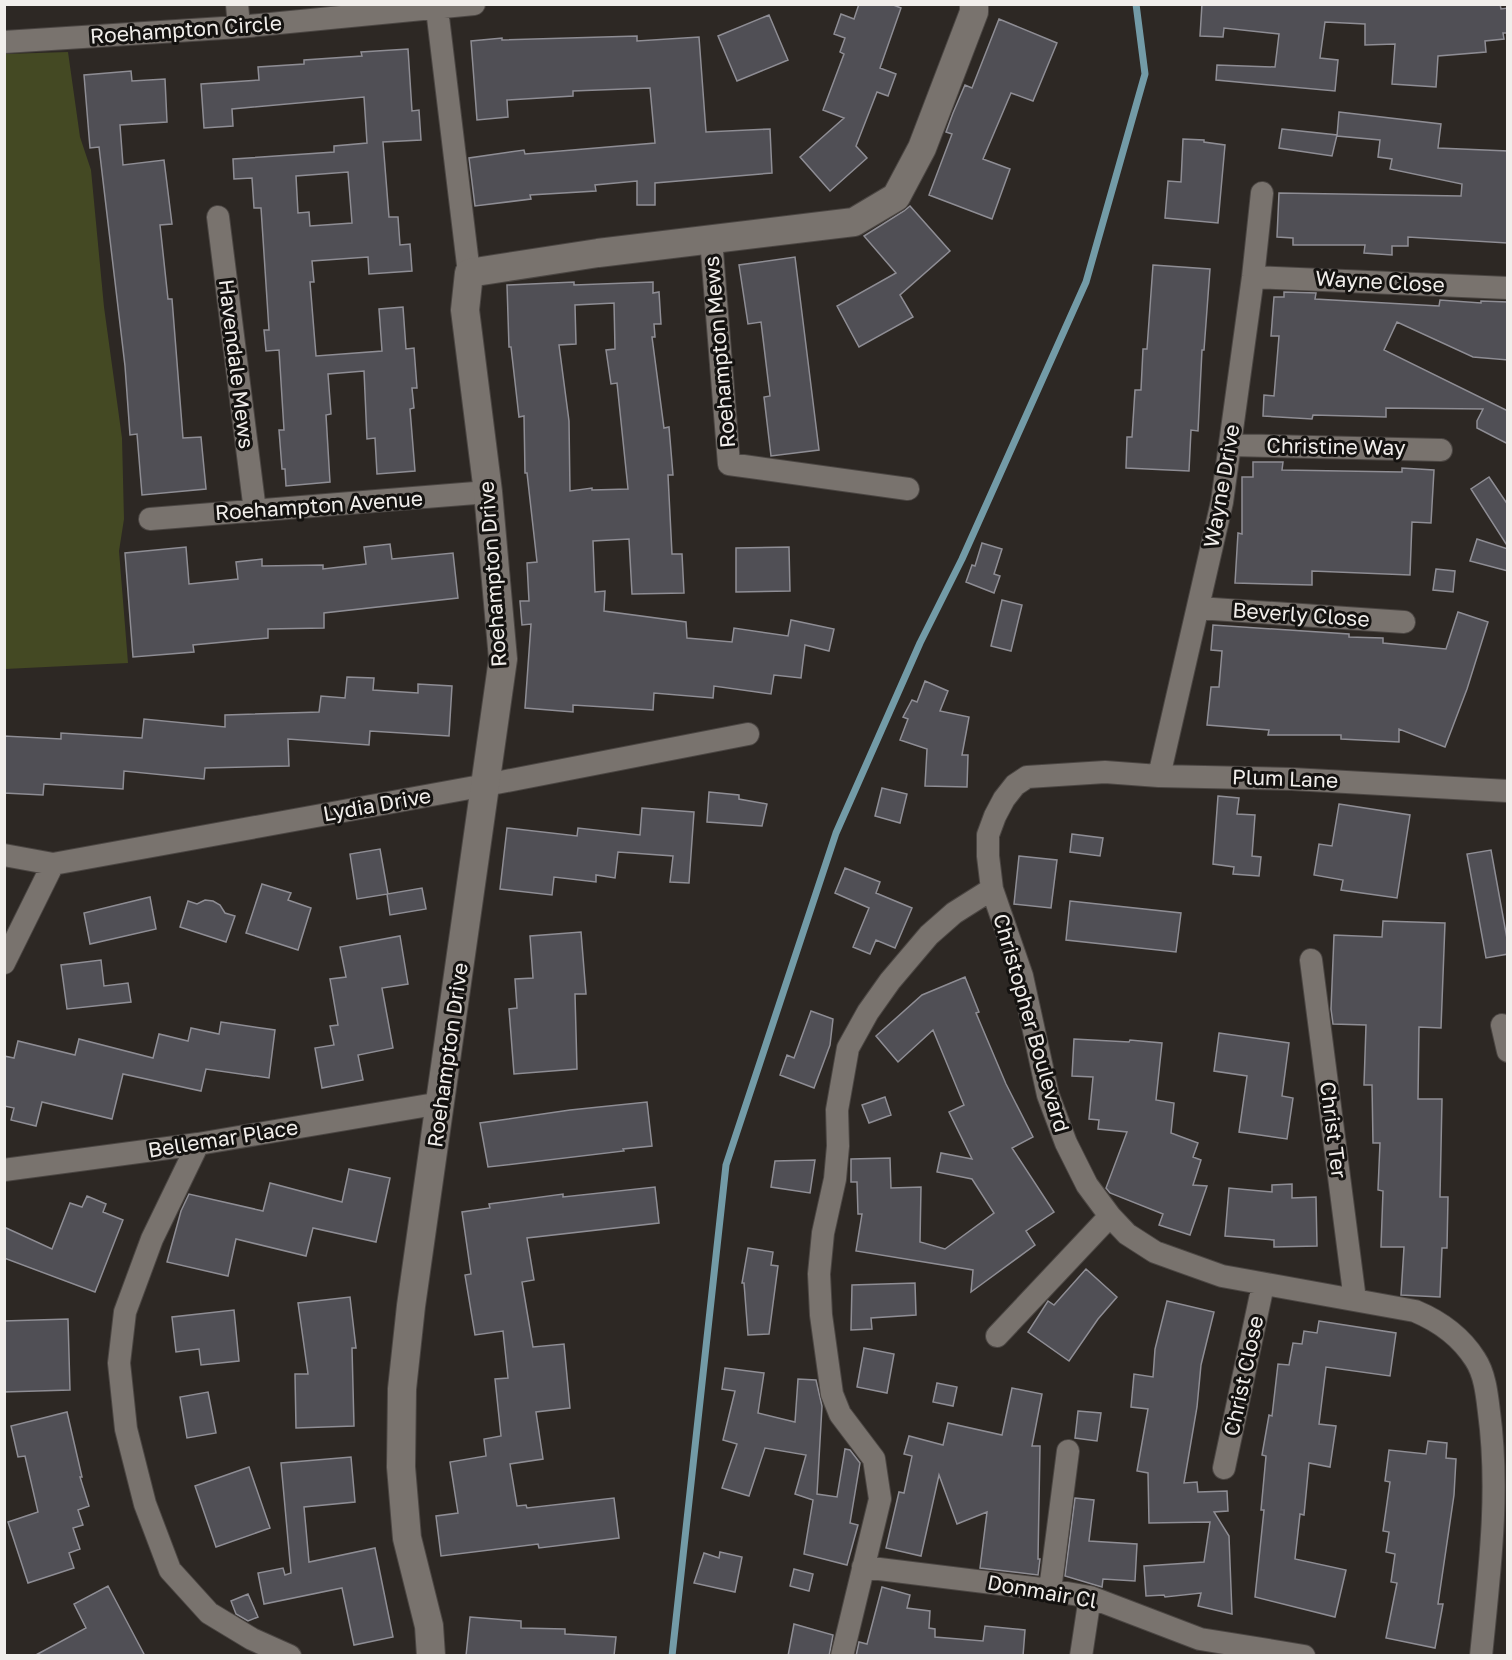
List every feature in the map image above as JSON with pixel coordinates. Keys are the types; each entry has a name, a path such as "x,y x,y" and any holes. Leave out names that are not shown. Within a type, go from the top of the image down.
{"street":[{"path":"237,4 239,27"},
{"name":"Roehampton Circle","path":"4,42 239,27 474,4"},
{"path":"437,9 469,273 598,253 854,222 896,197 922,148 974,12 974,4"},
{"name":"Wayne Drive","path":"1159,776 1222,502 1253,277 1262,193"},
{"name":"Havendale Mews","path":"218,217 255,511"},
{"name":"Roehampton Mews","path":"711,239 729,464 908,489"},
{"name":"Roehampton Drive","path":"431,1656 429,1626 407,1538 401,1467 402,1389 411,1306 503,659 488,492 465,310 469,273"},
{"name":"Wayne Close","path":"1253,277 1508,288"},
{"name":"Christine Way","path":"1231,445 1441,450"},
{"name":"Roehampton Avenue","path":"150,519 488,492"},
{"name":"Beverly Close","path":"1198,608 1404,622"},
{"name":"Lydia Drive","path":"4,855 53,864 486,785 748,734"},
{"name":"Plum Lane","path":"1063,774 1105,772 1159,776 1292,778 1508,791"},
{"name":"Christopher Boulevard","path":"1063,774 1027,777 1015,786 1004,799 995,816 988,835 988,856 992,889 1022,976 1048,1095 1066,1143 1087,1185 1110,1216 1127,1234 1155,1252 1222,1276 1415,1311 1447,1328 1476,1360 1500,1439 1481,1656"},
{"path":"4,963 53,864"},
{"path":"842,1656 880,1499 874,1459 840,1414 832,1394 820,1315 819,1274 823,1233 835,1179 838,1146 837,1110 849,1048 867,1012 929,935 954,913 992,889"},
{"name":"Christ Ter","path":"1311,960 1355,1300"},
{"path":"1502,1025 1508,1051"},
{"name":"Bellemar Place","path":"4,1170 198,1144 441,1103"},
{"path":"198,1144 152,1239 125,1312 119,1363 126,1429 145,1504 170,1570 208,1613 252,1639 291,1656"},
{"path":"997,1336 1110,1216"},
{"name":"Christ Close","path":"1224,1468 1263,1285"},
{"path":"1050,1590 1068,1451"},
{"name":"Donmair Cl","path":"863,1567 1090,1597 1200,1638 1304,1656"},
{"path":"1081,1656 1090,1597"}],"green space":[{"path":"68,52 80,137 91,170 104,307 122,438 124,519 119,551 128,663 5,669 5,54"}],"building":[{"path":"859,4 891,4 901,8 880,68 896,74 888,96 877,92 856,146 867,158 830,191 800,157 844,118 823,110 844,54 840,52 845,38 834,34 841,14 854,19"},
{"path":"1202,4 1500,4 1501,9 1508,8 1508,33 1503,33 1504,39 1485,41 1486,52 1438,56 1436,87 1392,84 1395,44 1365,45 1365,24 1325,22 1320,58 1338,60 1335,91 1216,80 1217,65 1275,67 1279,34 1224,28 1223,37 1200,36"},
{"path":"769,15 788,60 737,81 718,36"},
{"path":"999,19 1057,43 1033,101 1011,93 983,159 1010,169 992,219 929,195 952,134 946,132 953,113 965,85 972,88"},
{"path":"637,36 637,41 699,37 706,132 770,129 772,173 655,183 655,205 637,205 637,181 595,185 596,191 530,195 531,199 475,206 469,158 524,150 525,154 655,143 650,88 573,91 573,96 507,100 508,117 477,120 471,41 502,38 502,40"},
{"path":"408,49 412,111 419,110 421,140 383,142 389,217 398,217 400,245 410,244 412,271 369,274 368,257 312,261 314,282 310,282 316,356 382,351 379,309 403,307 406,349 414,348 417,388 412,388 414,408 410,409 415,471 377,474 375,438 367,439 364,371 328,374 331,414 326,415 330,482 286,486 285,469 282,469 279,430 284,430 279,350 266,351 264,330 269,330 261,208 254,208 252,178 234,179 233,159 334,152 334,146 367,143 364,97 232,109 233,126 204,128 201,84 259,80 258,67 304,64 304,60 362,56 361,52","holes":["348,172 352,223 310,226 309,212 298,213 296,176"]},
{"path":"131,71 132,81 165,79 167,122 120,125 123,165 164,160 172,224 160,225 168,299 172,299 183,438 201,437 206,489 142,495 137,434 130,435 125,366 99,147 90,148 84,75"},
{"path":"1339,112 1441,124 1438,148 1508,151 1507,243 1408,237 1408,246 1392,246 1392,255 1364,253 1365,245 1293,245 1293,238 1277,237 1279,193 1461,196 1462,184 1390,169 1392,159 1378,157 1380,140 1337,136"},
{"path":"1282,129 1337,135 1332,156 1279,148"},
{"path":"1183,139 1204,140 1204,142 1225,145 1218,223 1165,218 1168,181 1181,182"},
{"path":"910,206 950,251 900,295 913,317 859,347 837,306 896,273 864,236"},
{"path":"795,257 819,450 771,456 764,397 770,396 761,322 748,324 739,265"},
{"path":"1153,265 1210,269 1204,350 1202,350 1198,431 1191,430 1189,471 1126,468 1127,437 1132,437 1135,390 1141,390 1143,349 1147,349"},
{"path":"653,282 653,293 659,292 661,324 654,324 655,337 652,337 664,428 669,427 673,475 668,475 672,554 682,554 684,593 632,594 629,539 593,541 595,592 605,591 604,611 686,622 687,638 732,642 734,628 788,636 791,620 834,629 829,651 805,645 801,678 774,675 771,694 714,686 713,698 654,693 653,710 573,705 573,712 525,708 531,624 522,625 520,601 529,601 527,563 537,562 527,473 525,473 524,416 519,417 511,347 509,347 507,285","holes":["614,303 615,349 606,350 611,384 617,383 628,489 592,490 592,488 570,491 569,421 559,345 576,344 575,305"]},
{"path":"1284,292 1316,293 1315,299 1439,306 1440,300 1508,302 1508,360 1473,357 1397,322 1384,350 1508,411 1508,444 1477,428 1477,421 1483,409 1386,408 1386,417 1313,415 1312,419 1263,416 1264,395 1274,396 1279,336 1271,336 1274,297 1284,297"},
{"path":"1253,462 1283,462 1282,470 1402,472 1402,468 1434,470 1431,523 1412,522 1410,575 1312,571 1312,585 1235,583 1238,533 1242,534 1242,477 1253,477"},
{"path":"1489,477 1508,505 1508,547 1471,489"},
{"path":"1477,539 1508,549 1508,571 1470,561"},
{"path":"982,543 1002,549 994,574 1000,576 994,593 966,582 972,565 975,566"},
{"path":"390,544 392,559 453,553 458,598 324,613 324,628 268,629 268,638 193,645 194,652 133,657 125,553 186,547 189,584 238,579 236,562 262,559 262,566 323,565 323,569 366,564 364,547"},
{"path":"789,547 790,591 736,592 736,548"},
{"path":"1436,569 1455,571 1453,592 1433,590"},
{"path":"1002,600 1022,605 1011,651 991,646"},
{"path":"1458,612 1488,622 1467,689 1445,747 1399,729 1399,742 1341,739 1341,735 1268,735 1269,730 1207,725 1211,687 1219,687 1222,651 1211,650 1213,625 1349,634 1349,637 1383,638 1383,643 1446,649"},
{"path":"347,677 374,678 373,690 418,693 418,684 452,686 449,736 370,731 369,745 288,739 289,766 205,768 204,779 124,771 123,789 44,784 43,795 4,793 4,736 61,739 61,733 142,738 144,719 225,727 225,715 319,712 321,696 345,698"},
{"path":"925,681 948,691 940,711 969,717 962,755 968,755 967,787 925,786 927,749 900,740 908,719 903,717 912,700 917,702"},
{"path":"882,788 907,794 900,823 875,816"},
{"path":"709,792 739,795 739,799 767,804 762,826 707,822"},
{"path":"1218,796 1239,798 1237,814 1255,815 1252,856 1261,857 1259,876 1233,874 1234,867 1213,864"},
{"path":"1339,804 1410,815 1397,898 1341,890 1343,880 1314,875 1319,844 1332,846"},
{"path":"642,808 694,812 689,883 670,882 673,856 618,852 615,878 596,875 596,882 554,877 552,895 500,889 507,828 577,836 578,828 640,835"},
{"path":"1072,834 1103,838 1100,856 1070,852"},
{"path":"380,849 388,894 357,899 350,854"},
{"path":"1491,850 1508,954 1486,958 1467,854"},
{"path":"1019,856 1057,860 1051,908 1014,904"},
{"path":"845,868 880,882 876,893 912,908 895,948 876,940 870,954 853,947 869,908 835,893"},
{"path":"262,884 291,893 288,900 311,908 298,950 246,933"},
{"path":"422,888 426,909 390,915 387,894"},
{"path":"150,897 156,929 90,944 84,913"},
{"path":"205,900 213,901 220,905 225,913 235,916 226,942 180,927 188,901 197,904"},
{"path":"1070,901 1181,913 1176,952 1066,940"},
{"path":"1383,921 1445,923 1441,1028 1419,1027 1418,1099 1442,1099 1440,1197 1448,1197 1447,1248 1442,1248 1440,1297 1401,1295 1404,1247 1381,1247 1383,1191 1378,1190 1380,1143 1373,1143 1372,1085 1364,1085 1366,1025 1333,1024 1331,1009 1334,935 1382,937"},
{"path":"581,932 586,994 575,994 577,1069 514,1074 509,1009 517,1008 515,979 533,978 530,936"},
{"path":"400,936 408,984 382,988 393,1048 358,1055 363,1080 322,1088 315,1048 334,1045 330,1026 338,1025 330,979 346,977 340,947"},
{"path":"101,960 104,986 128,983 131,1002 67,1009 61,965"},
{"path":"965,977 979,1012 976,1013 1006,1084 1033,1137 1012,1148 1054,1212 1026,1231 1035,1245 971,1292 973,1270 856,1251 862,1214 858,1214 857,1182 851,1182 851,1159 890,1158 891,1188 921,1187 920,1242 945,1249 994,1213 972,1179 937,1172 941,1153 972,1159 949,1112 964,1105 933,1030 898,1062 876,1036 922,995"},
{"path":"811,1011 833,1019 830,1045 814,1088 780,1075 787,1055 794,1058"},
{"path":"221,1022 275,1030 269,1078 206,1069 201,1091 123,1074 112,1119 42,1102 36,1126 11,1120 14,1108 4,1106 4,1056 14,1058 18,1041 75,1055 79,1039 153,1058 159,1034 188,1041 191,1028 219,1034"},
{"path":"1219,1033 1289,1043 1282,1096 1293,1098 1287,1139 1239,1132 1247,1076 1214,1071"},
{"path":"1074,1039 1162,1043 1156,1100 1174,1103 1171,1133 1198,1143 1193,1157 1201,1160 1193,1185 1207,1186 1190,1235 1159,1225 1163,1214 1110,1193 1106,1188 1127,1132 1098,1129 1099,1120 1089,1119 1093,1077 1072,1076"},
{"path":"885,1097 891,1115 869,1123 862,1105"},
{"path":"647,1102 652,1146 488,1167 480,1123"},
{"path":"815,1160 810,1193 771,1187 775,1161"},
{"path":"349,1169 390,1178 376,1242 313,1228 306,1256 236,1239 228,1276 167,1262 181,1211 189,1194 263,1211 270,1183 342,1202"},
{"path":"1292,1184 1292,1198 1316,1197 1317,1246 1274,1247 1274,1240 1225,1236 1229,1188 1272,1192 1272,1185"},
{"path":"655,1187 659,1223 527,1238 534,1280 522,1282 533,1347 564,1344 570,1408 536,1412 543,1459 510,1464 517,1506 526,1505 527,1508 614,1498 619,1538 539,1548 538,1544 441,1556 436,1516 458,1513 450,1462 486,1456 484,1439 501,1436 495,1379 508,1378 503,1331 475,1335 465,1275 471,1274 462,1212 490,1208 489,1204 563,1194 563,1197"},
{"path":"87,1196 106,1204 103,1212 123,1220 95,1292 4,1258 4,1227 52,1249 70,1203 82,1207"},
{"path":"748,1248 773,1252 771,1265 778,1266 769,1334 748,1335 744,1283 742,1283"},
{"path":"1086,1269 1117,1297 1098,1319 1069,1361 1028,1332 1048,1301 1054,1305"},
{"path":"915,1283 916,1315 871,1318 872,1329 851,1330 852,1285"},
{"path":"350,1297 356,1348 352,1348 354,1426 296,1428 295,1374 308,1374 298,1303"},
{"path":"1167,1301 1214,1312 1201,1365 1197,1407 1184,1483 1197,1482 1198,1492 1227,1491 1228,1511 1214,1512 1229,1536 1232,1614 1198,1606 1201,1593 1165,1597 1164,1595 1146,1596 1144,1566 1204,1562 1210,1522 1149,1523 1148,1473 1137,1471 1148,1409 1131,1407 1134,1374 1153,1377 1155,1349"},
{"path":"234,1310 239,1361 201,1365 199,1349 176,1352 172,1317"},
{"path":"68,1319 70,1390 4,1392 4,1321"},
{"path":"1319,1321 1396,1333 1390,1376 1326,1367 1319,1424 1336,1426 1330,1467 1309,1463 1304,1515 1300,1514 1295,1559 1346,1570 1335,1617 1255,1597 1264,1510 1261,1510 1266,1456 1262,1455 1269,1415 1272,1416 1278,1364 1289,1365 1293,1343 1302,1344 1304,1331 1317,1333"},
{"path":"864,1348 894,1354 887,1393 857,1387"},
{"path":"725,1368 764,1373 758,1413 795,1422 798,1379 816,1380 822,1406 817,1494 837,1497 845,1449 850,1450 860,1463 850,1523 858,1525 847,1565 804,1554 813,1500 795,1494 806,1455 765,1448 749,1496 722,1488 737,1444 723,1440 735,1391 722,1389"},
{"path":"937,1383 957,1387 953,1406 933,1402"},
{"path":"1012,1388 1042,1394 1032,1446 1040,1446 1038,1575 980,1568 987,1512 957,1524 939,1475 921,1556 886,1548 899,1492 904,1493 912,1456 904,1454 909,1436 943,1445 948,1423 1002,1435"},
{"path":"208,1392 216,1433 187,1438 180,1397"},
{"path":"1078,1411 1101,1413 1097,1441 1075,1438"},
{"path":"67,1412 82,1477 80,1477 89,1506 78,1510 83,1525 73,1528 80,1549 69,1553 74,1568 28,1583 8,1522 38,1512 25,1456 18,1457 11,1426"},
{"path":"1428,1441 1447,1443 1446,1458 1456,1459 1454,1495 1438,1604 1443,1604 1435,1648 1386,1638 1397,1583 1391,1582 1395,1554 1386,1552 1389,1532 1383,1531 1390,1482 1385,1481 1389,1450 1426,1454"},
{"path":"351,1457 355,1502 304,1507 309,1562 375,1548 393,1637 354,1645 342,1588 264,1604 258,1573 283,1568 285,1575 291,1573 281,1463"},
{"path":"249,1467 270,1528 216,1547 195,1486"},
{"path":"1075,1498 1094,1500 1089,1541 1137,1544 1135,1581 1103,1579 1102,1587 1065,1576"},
{"path":"720,1552 742,1557 735,1592 694,1583 704,1553 719,1558"},
{"path":"794,1569 813,1574 809,1591 790,1586"},
{"path":"108,1586 145,1656 34,1656 86,1628 74,1604"},
{"path":"882,1587 910,1595 907,1608 930,1611 929,1628 935,1629 935,1637 983,1641 985,1626 1025,1630 1023,1656 856,1656 859,1642 867,1644"},
{"path":"248,1594 258,1617 248,1621 236,1614 231,1601"},
{"path":"470,1617 521,1621 521,1628 565,1629 565,1634 616,1637 614,1656 466,1656"},
{"path":"794,1624 833,1635 829,1656 788,1656"}],"waterway":[{"path":"672,1656 726,1165 836,833 920,643 962,559 1086,282 1145,74 1136,4"}]}
